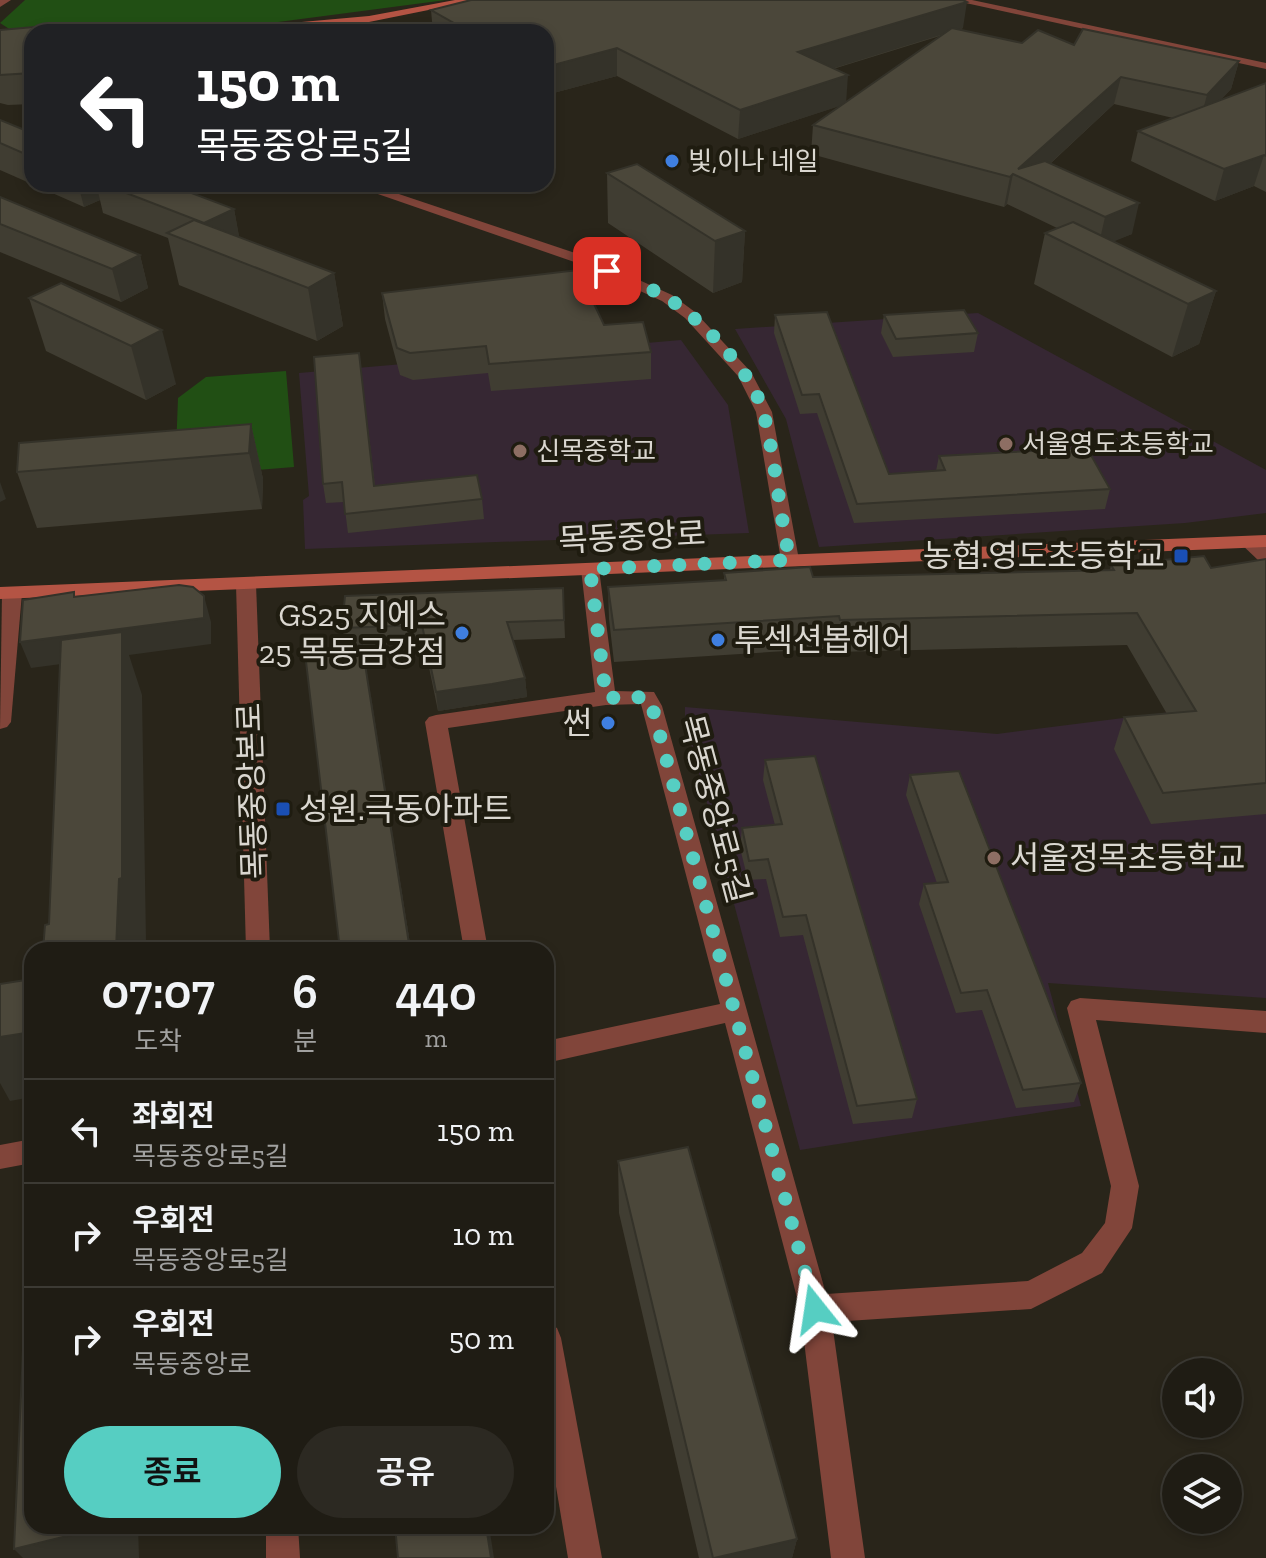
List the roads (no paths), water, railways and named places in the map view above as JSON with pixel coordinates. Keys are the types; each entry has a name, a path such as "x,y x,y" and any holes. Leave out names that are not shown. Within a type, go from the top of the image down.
{"main road":[{"path":"313,24 369,19 473,0"},
{"name":"목동중앙로","path":"6,593 1257,541"}],"street":[{"path":"0,4 6,0"},
{"path":"957,0 1266,66"},
{"path":"380,192 588,262 667,298 690,315 745,375 764,412 790,560"},
{"path":"1257,541 1266,557"},
{"path":"475,942 436,722 606,698 590,569"},
{"name":"목동중앙본로","path":"246,584 258,942"},
{"path":"0,722 6,593"},
{"name":"목동중앙로5길","path":"606,698 647,697 652,706 815,1309 848,1558"},
{"path":"815,1309 1031,1295 1092,1263 1118,1228 1125,1186 1080,1008 1266,1022"},
{"path":"554,1050 734,1011"},
{"path":"0,1157 24,1152"},
{"path":"554,1383 585,1558"},
{"path":"282,1534 283,1558"}],"place":[{"name":"빛,이나 네일","path":"672,161"},
{"name":"서울영도초등학교","path":"1006,444"},
{"name":"신목중학교","path":"520,451"},
{"name":"농협.영도초등학교","path":"1181,556"},
{"name":"GS25 지에스 25 목동금강점","path":"462,633"},
{"name":"투섹션봅헤어","path":"718,640"},
{"name":"썬","path":"608,723"},
{"name":"성원.극동아파트","path":"283,809"},
{"name":"서울정목초등학교","path":"994,858"}]}
